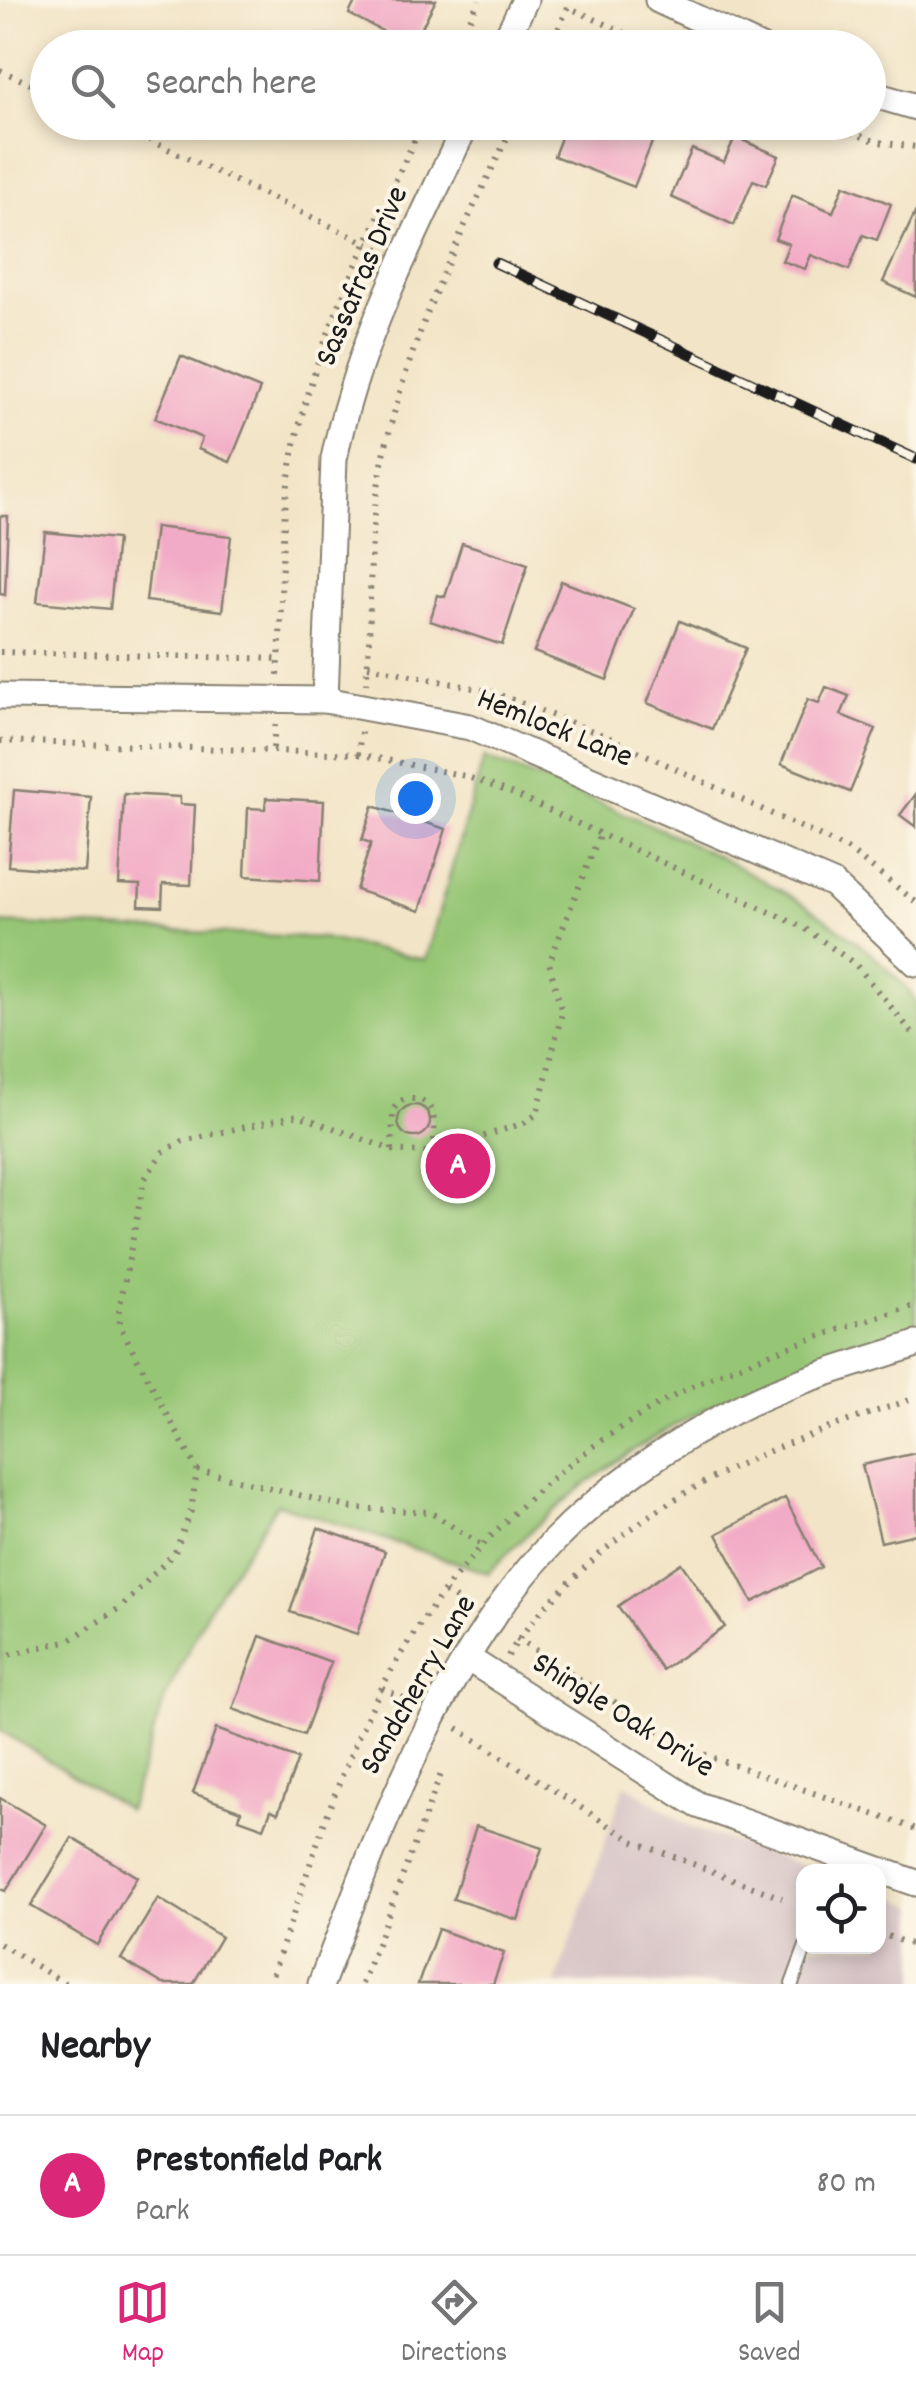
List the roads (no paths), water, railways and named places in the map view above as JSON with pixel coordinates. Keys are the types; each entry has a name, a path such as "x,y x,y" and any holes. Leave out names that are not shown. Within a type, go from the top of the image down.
{"street":[{"path":"511,30 525,0"},
{"path":"658,0 722,30"},
{"path":"886,99 916,107"},
{"name":"Sassafras Drive","path":"325,700 334,459 363,347 459,140"},
{"name":"Hemlock Lane","path":"0,696 325,700 470,727 833,884 916,963"},
{"name":"Sandcherry Lane","path":"321,1984 390,1804 467,1658 552,1543 611,1490 739,1408 916,1344"},
{"name":"Shingle Oak Drive","path":"467,1658 698,1805 836,1864"},
{"name":"Shingle Oak Drive","path":"886,1876 916,1883"}],"lane":[{"path":"792,1984 803,1954"}],"railway":[{"path":"496,263 916,459"}],"place":[{"name":"Prestonfield Park","path":"458,1166"}]}
